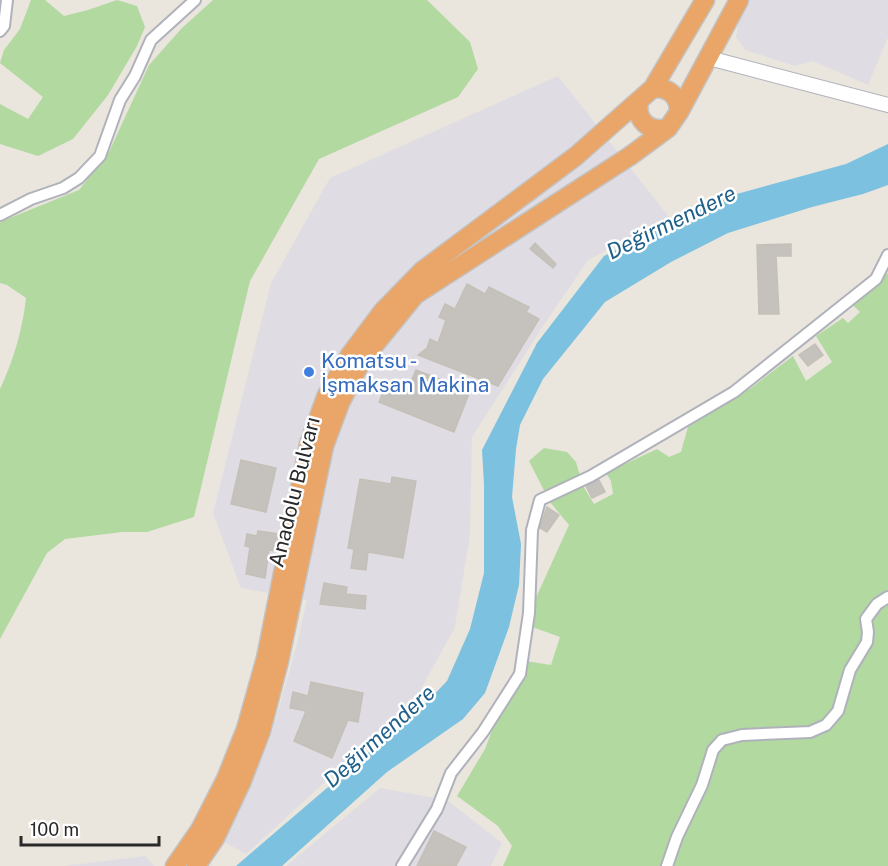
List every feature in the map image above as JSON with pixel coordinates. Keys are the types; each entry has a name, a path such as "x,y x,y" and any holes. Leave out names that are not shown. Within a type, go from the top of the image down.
{"highway":[{"name":"Anadolu Bulvarı","path":"175,866 200,830 226,779 246,729 266,658 309,444 326,398 350,355 383,311 422,270 576,156 653,88 705,0"},
{"name":"Anadolu Bulvarı","path":"196,866 215,838 242,783 261,731 279,661 324,446 340,403 362,360 415,295 630,156 668,128 709,58 739,0"},
{"path":"653,88 667,89 673,93 679,105 679,112"},
{"path":"639,101 637,108 642,122 654,129 668,128"}],"street":[{"path":"0,31 4,26 7,0"},
{"path":"0,215 31,199 63,188 79,178 100,156 120,100 135,76 151,40 195,0"},
{"path":"709,58 888,105"},
{"path":"402,866 437,809 451,773 483,732 520,674 529,612 532,530 540,500 591,476 734,392 876,279 888,255"},
{"path":"667,866 677,837 702,785 713,750 722,740 742,735 810,732 826,725 838,711 850,670 867,642 866,619 877,604 888,597"}],"shaded area":[{"path":"750,0 888,0 888,37 868,85 813,61 795,66 745,50 736,37 739,19"},
{"path":"558,76 669,217 588,260 472,437 470,534 455,627 415,700 246,854 222,841 269,742 307,600 241,588 213,513 271,283 330,178"},
{"path":"380,788 447,800 502,843 491,866 286,866"},
{"path":"145,856 154,866 64,866"}],"green space":[{"path":"31,0 45,0 64,16 117,0 137,6 145,27 137,46 108,95 73,139 38,156 0,144 0,104 28,119 43,97 0,63 4,50 20,29"},
{"path":"213,0 427,0 470,42 478,69 458,97 319,159 250,281 194,517 147,532 122,532 65,539 47,553 0,639 0,389 17,345 26,298 0,283 0,222 79,190 109,152 149,65 182,28"},
{"path":"888,273 888,866 503,866 512,846 498,826 457,796 485,749 519,660 551,665 560,637 524,624 569,525 550,502 529,461 544,448 567,452 576,462 583,486 594,504 613,494 611,481 606,473 657,449 669,457 681,452 688,427 751,388 793,356 806,381 832,362 816,336 843,318 848,323 860,312 853,305"}],"water":[{"name":"Değirmendere","path":"888,144 888,185 728,233 671,262 605,302 543,379 520,425 512,497 521,544 519,585 509,627 485,693 463,719 387,772 282,866 236,866 425,704 447,681 470,629 484,573 482,450 537,343 604,256 726,197 846,164"}],"building":[{"path":"535,243 556,264 553,268 530,249"},
{"path":"791,244 791,256 776,256 779,314 759,314 757,245"},
{"path":"467,284 485,294 489,287 529,307 526,312 539,319 498,386 418,355 427,348 430,339 438,343 446,320 439,317 445,304 455,309"},
{"path":"815,344 823,355 808,366 799,355"},
{"path":"416,370 470,391 454,432 379,402 388,381 408,389"},
{"path":"241,460 276,468 266,512 231,504"},
{"path":"392,477 416,481 403,558 368,552 366,570 351,568 354,549 348,548 360,479 391,484"},
{"path":"599,480 605,492 592,498 586,486"},
{"path":"547,507 559,515 547,532 540,528"},
{"path":"258,531 279,534 276,551 269,550 265,578 246,574 250,547 245,546 247,534 257,536"},
{"path":"324,583 347,587 346,594 366,596 365,609 320,604"},
{"path":"311,682 363,693 358,722 348,720 332,758 294,741 306,711 290,708 293,692 308,696"},
{"path":"434,831 466,847 456,866 417,866"}],"place":[{"name":"Komatsu - İşmaksan Makina","path":"309,372"}]}
